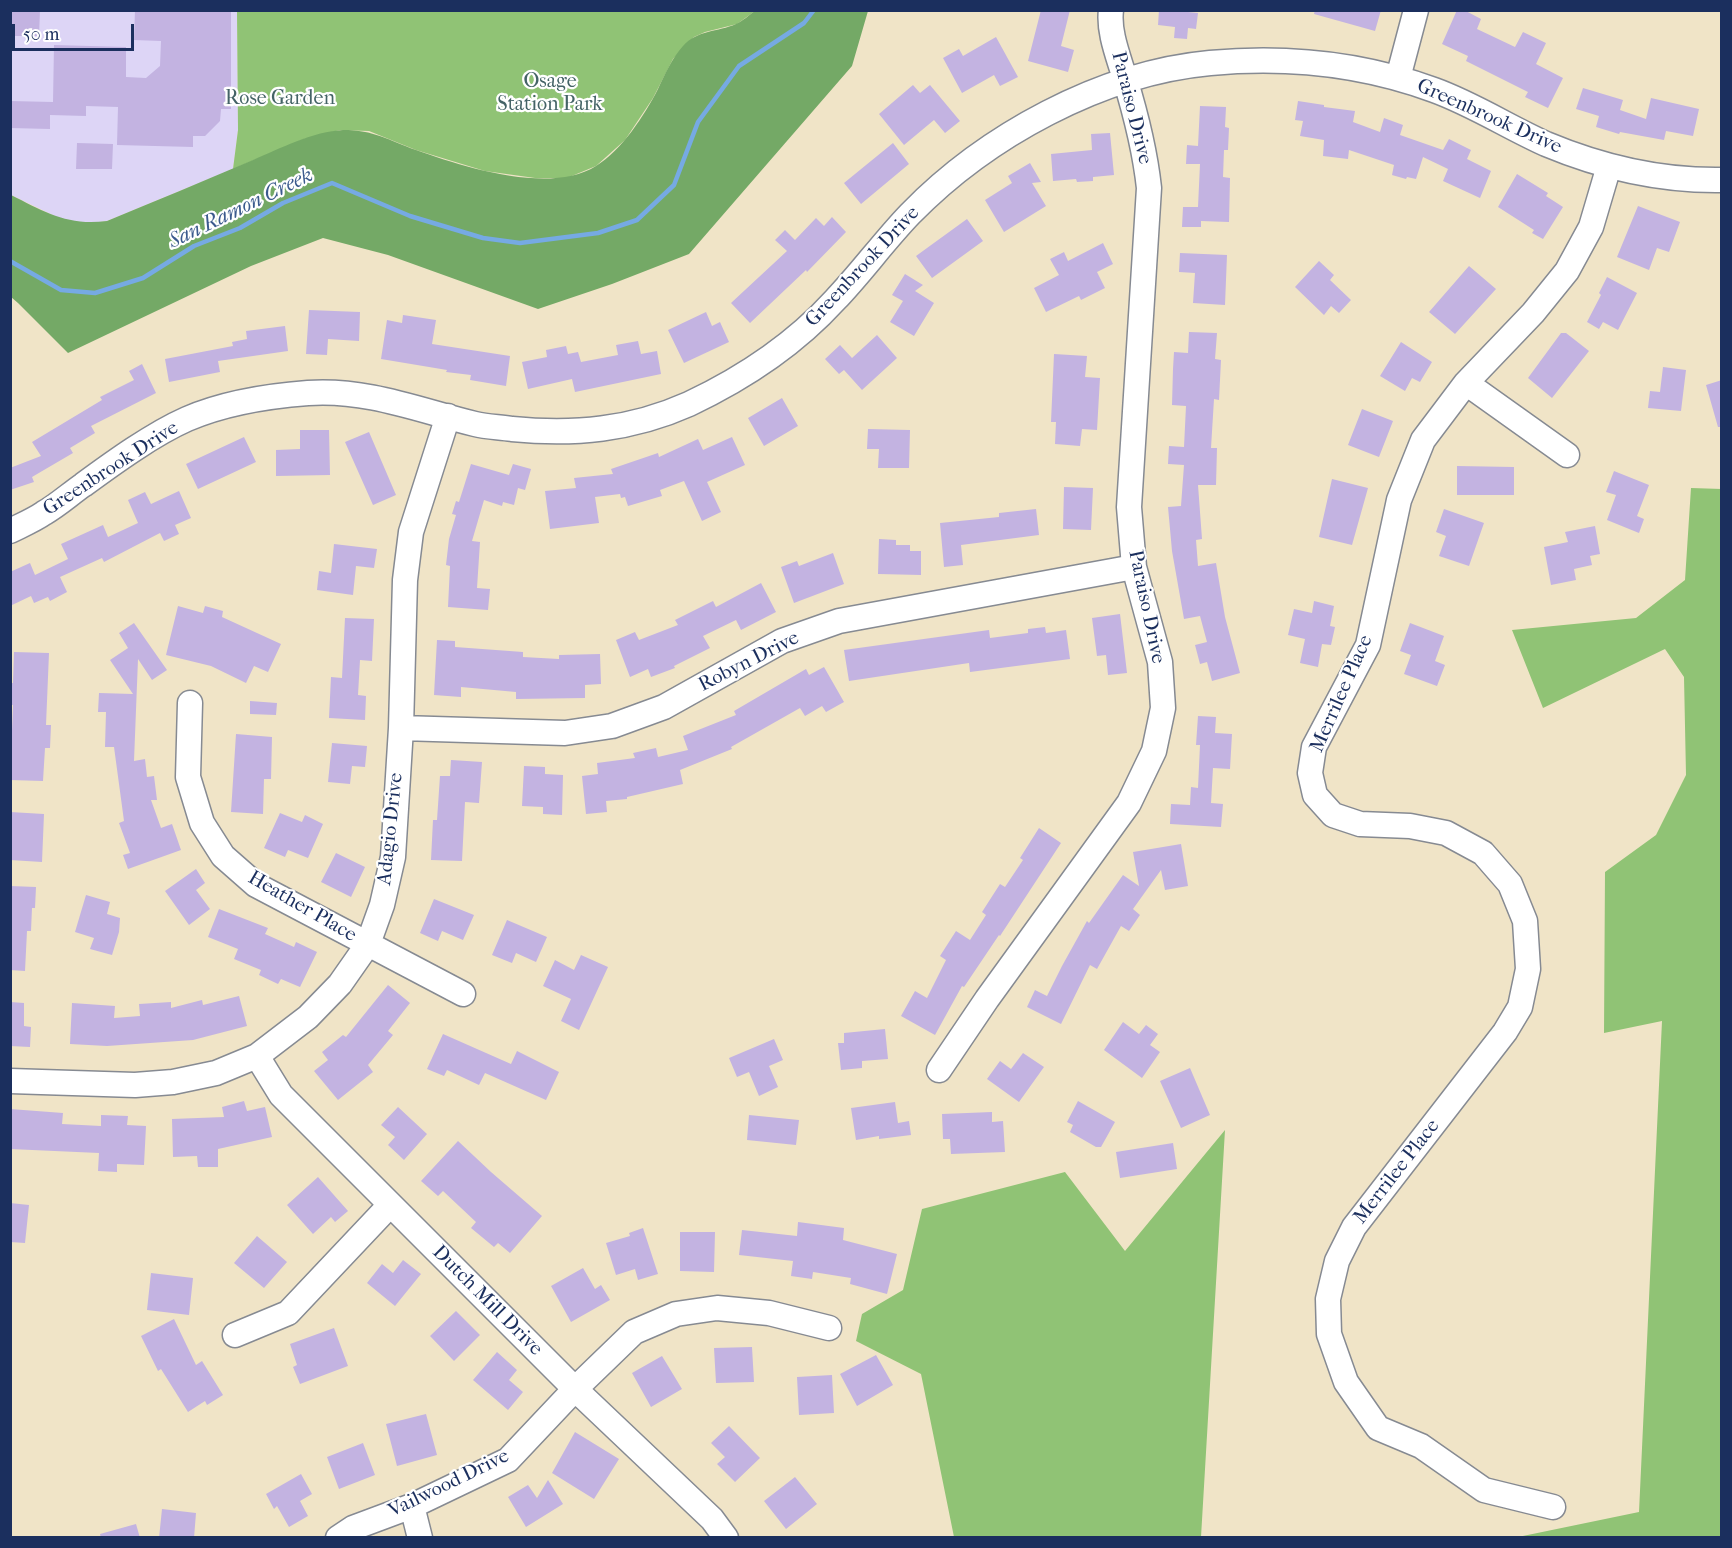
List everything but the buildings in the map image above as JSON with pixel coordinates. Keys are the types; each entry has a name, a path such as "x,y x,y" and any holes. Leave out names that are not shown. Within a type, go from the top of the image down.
{"street":[{"name":"Paraiso Drive","path":"939,1070 987,999 1129,803 1154,751 1163,708 1160,662 1134,567 1129,507 1149,188 1144,151 1110,18 1111,10"},
{"path":"1398,78 1416,10"},
{"name":"Greenbrook Drive","path":"10,531 46,512 155,437 187,419 224,407 310,393 339,394 394,400 480,425 562,433 601,429 645,419 684,406 729,384 780,351 838,298 911,213 976,158 1015,130 1045,114 1126,81 1151,74 1205,63 1258,60 1309,62 1365,70 1439,92 1546,144 1609,166 1644,174 1722,180"},
{"name":"Merrilee Place","path":"1553,1508 1484,1490 1421,1446 1378,1428 1346,1383 1329,1334 1328,1299 1337,1261 1354,1227 1505,1032 1520,1007 1528,969 1525,921 1510,884 1483,854 1446,833 1410,826 1360,824 1333,814 1315,795 1310,773 1314,747 1368,645 1399,500 1423,440 1466,384 1533,313 1567,271 1591,226 1609,166"},
{"path":"1466,384 1567,454"},
{"name":"Adagio Drive","path":"10,1081 135,1085 173,1082 216,1073 258,1056 308,1017 340,984 368,944 382,905 393,857 401,728 405,580 411,532 448,416"},
{"name":"Robyn Drive","path":"401,728 565,733 612,726 664,707 782,641 839,621 1134,567"},
{"name":"Heather Place","path":"190,703 188,777 202,823 223,856 256,885 463,994"},
{"name":"Dutch Mill Drive","path":"258,1056 281,1095 575,1389 712,1520 726,1538"},
{"path":"235,1335 288,1313 390,1205"},
{"name":"Vailwood Drive","path":"338,1538 353,1528 412,1506 508,1460 575,1389 634,1332 676,1314 717,1308 770,1313 829,1328"},
{"path":"412,1506 420,1538"}],"shaded area":[{"path":"10,11 237,11 238,130 233,169 107,221 86,224 61,219 11,195"}],"green space":[{"name":"Osage Station Park","path":"237,11 755,11 737,24 694,37 673,59 653,98 625,140 596,166 567,178 535,178 485,171 416,150 369,131 340,130 304,139 233,169 238,130"},
{"path":"755,11 868,11 852,66 689,254 612,284 538,309 388,255 323,238 251,266 68,353 11,297 11,195 46,212 68,219 107,221 297,141 343,130 372,134 458,164 507,175 555,178 577,174 596,166 623,142 646,110 669,66 683,46 701,34 736,24"},
{"path":"1691,488 1722,489 1721,1537 1518,1537 1639,1512 1662,1021 1604,1033 1605,872 1656,835 1686,775 1684,677 1665,649 1543,708 1512,630 1636,618 1685,580"},
{"path":"1225,1130 1201,1537 954,1537 921,1374 856,1341 862,1314 903,1290 922,1209 1065,1172 1125,1251"}],"waterway":[{"name":"San Ramon Creek","path":"10,261 61,290 95,293 143,278 194,246 240,228 283,203 332,183 410,216 483,238 520,243 598,233 637,220 674,185 698,122 739,66 804,23 814,10"}],"park label":[{"name":"Rose Garden","path":"280,99"}]}
